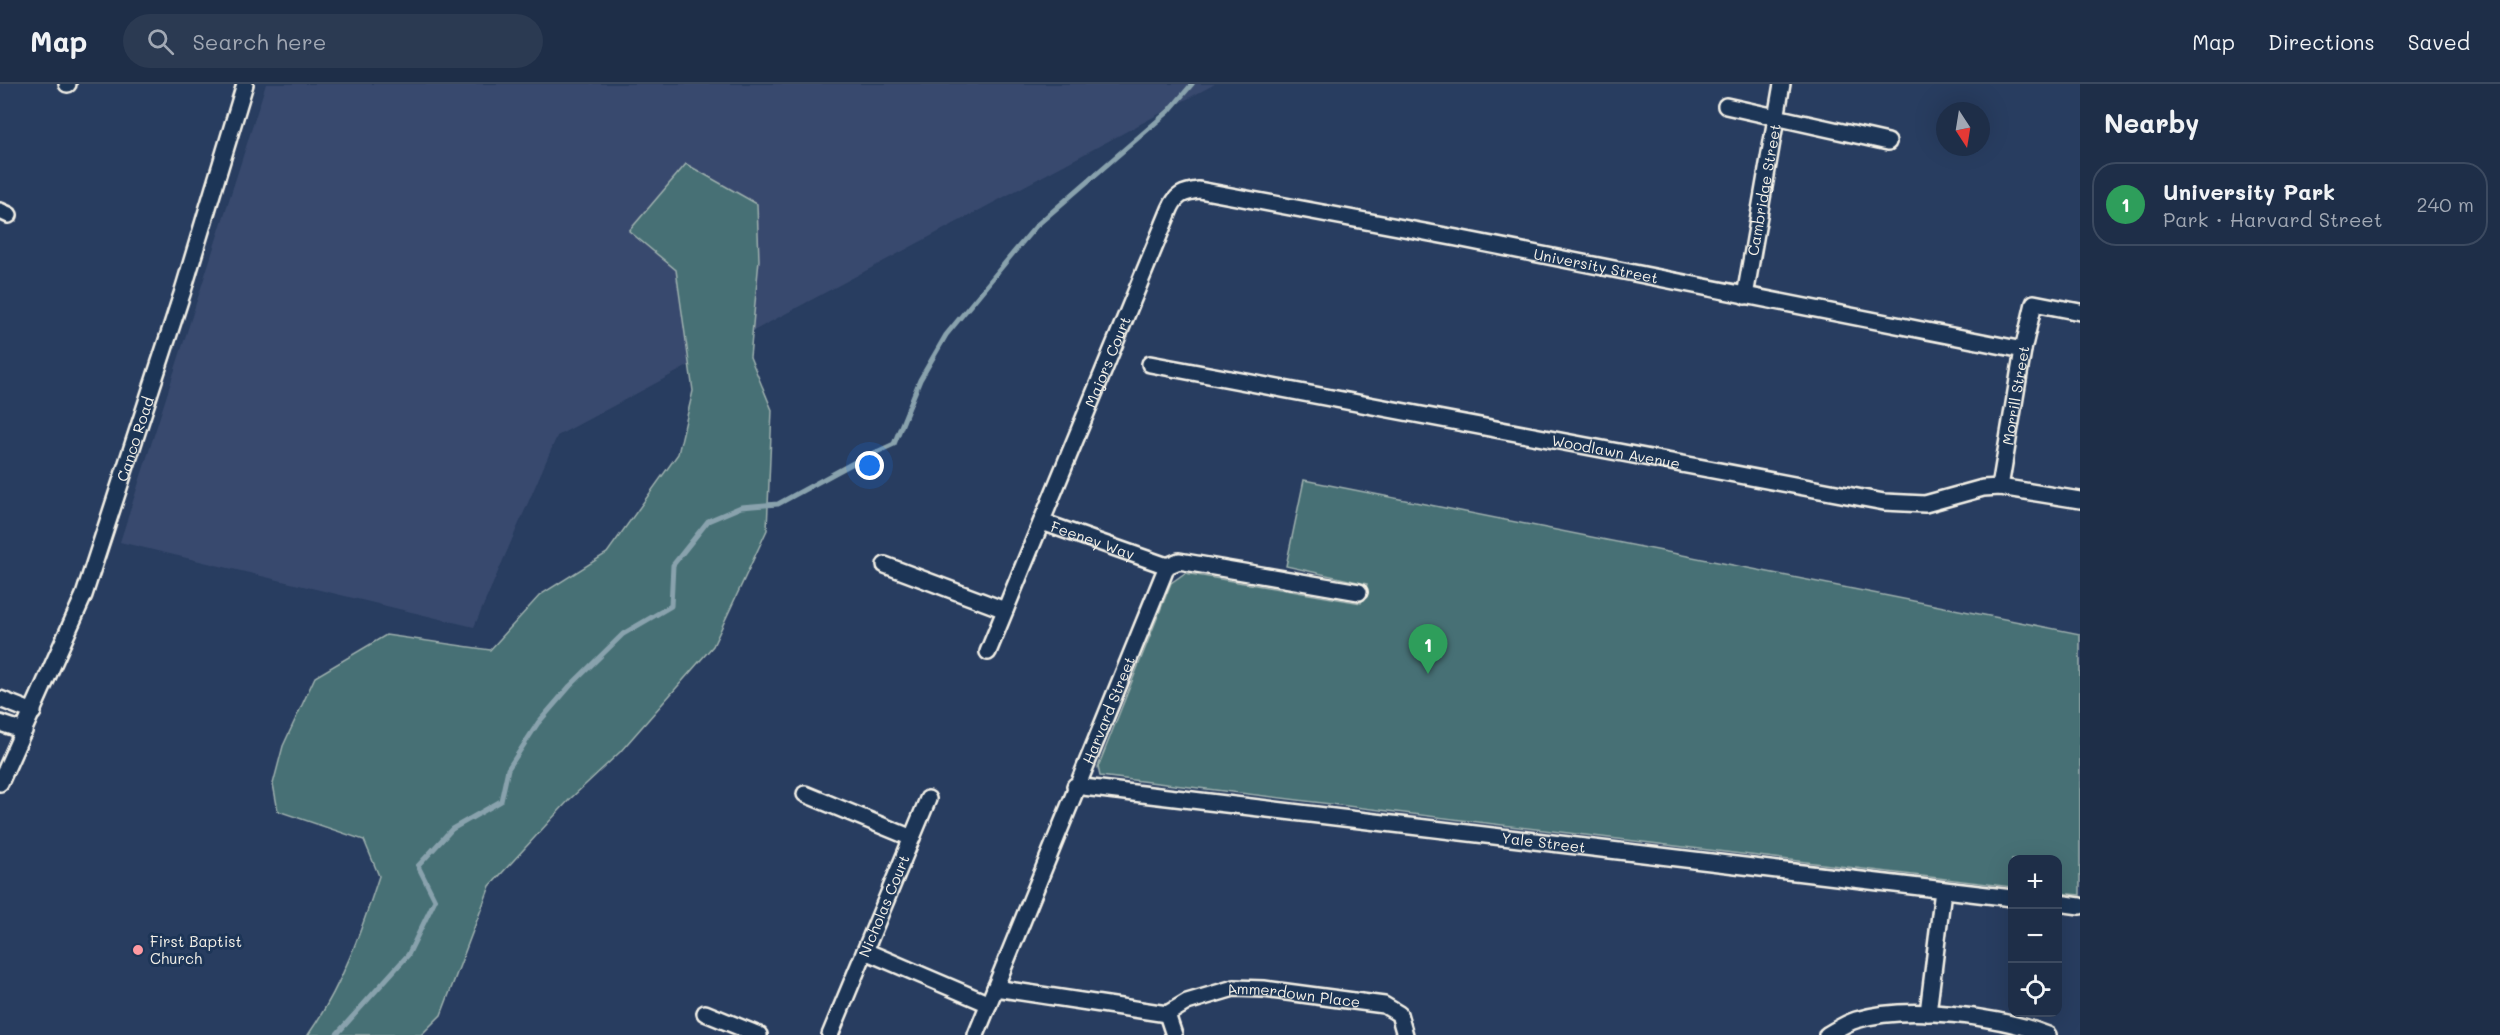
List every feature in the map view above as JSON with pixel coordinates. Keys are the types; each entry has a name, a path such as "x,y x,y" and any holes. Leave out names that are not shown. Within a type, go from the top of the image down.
{"street":[{"name":"Canco Road","path":"0,783 84,594 114,508 245,84"},
{"name":"Cambridge Street","path":"1745,296 1782,84"},
{"path":"1726,106 1888,142"},
{"name":"University Street","path":"1173,203 1178,195 1186,191 1199,190 2023,350"},
{"name":"Majors Court","path":"1042,522 1173,203"},
{"name":"Morrill Street","path":"2000,487 2023,350 2034,303 2080,312"},
{"name":"Woodlawn Avenue","path":"1150,364 1884,502 1925,504 1983,488 2000,487 2080,500"},
{"name":"Feeney Way","path":"988,652 1042,522 1167,566"},
{"path":"1167,566 1179,561 1359,592"},
{"path":"885,565 1005,610"},
{"name":"Harvard Street","path":"976,1035 1075,786 1167,566"},
{"path":"0,699 33,712"},
{"path":"0,723 24,731"},
{"name":"Yale Street","path":"1075,786 2008,897"},
{"name":"Nicholas Court","path":"805,794 912,838"},
{"name":"Nicholas Court","path":"928,799 865,951 989,1004"},
{"path":"1928,1013 1943,890"},
{"path":"2062,904 2080,906"},
{"path":"830,1035 865,951"},
{"path":"995,988 1167,1014 1174,1035"},
{"name":"Ammerdown Place","path":"1167,1014 1187,1002 1234,988 1264,989 1384,1005 1399,1014 1405,1035"},
{"path":"705,1013 759,1035"},
{"path":"1827,1035 1854,1020 1881,1014 1928,1013 2021,1025 2048,1035"}],"shaded area":[{"path":"266,84 1215,84 557,436 474,627 120,542"}],"green space":[{"path":"686,164 757,204 759,260 750,357 772,410 767,530 713,646 620,752 569,800 490,886 441,1015 421,1035 308,1035 341,978 358,938 379,876 364,840 278,811 273,784 283,746 315,677 386,635 490,650 540,595 607,553 678,454 693,391 676,270 629,231"},
{"path":"1304,480 2080,634 2080,895 2062,893 2062,855 2008,855 2008,887 1100,776 1098,767 1171,583 1185,573 1361,603 1367,584 1286,566"}],"waterway":[{"path":"336,1035 408,955 435,900 418,866 452,829 501,801 508,769 538,723 570,686 623,634 671,606 673,565 708,521 741,507 778,504 857,461 894,444 920,380 946,335 1014,252 1037,225 1169,111 1192,84"}],"place":[{"name":"University Park","path":"1428,674"},
{"name":"First Baptist Church","path":"138,950"}]}
